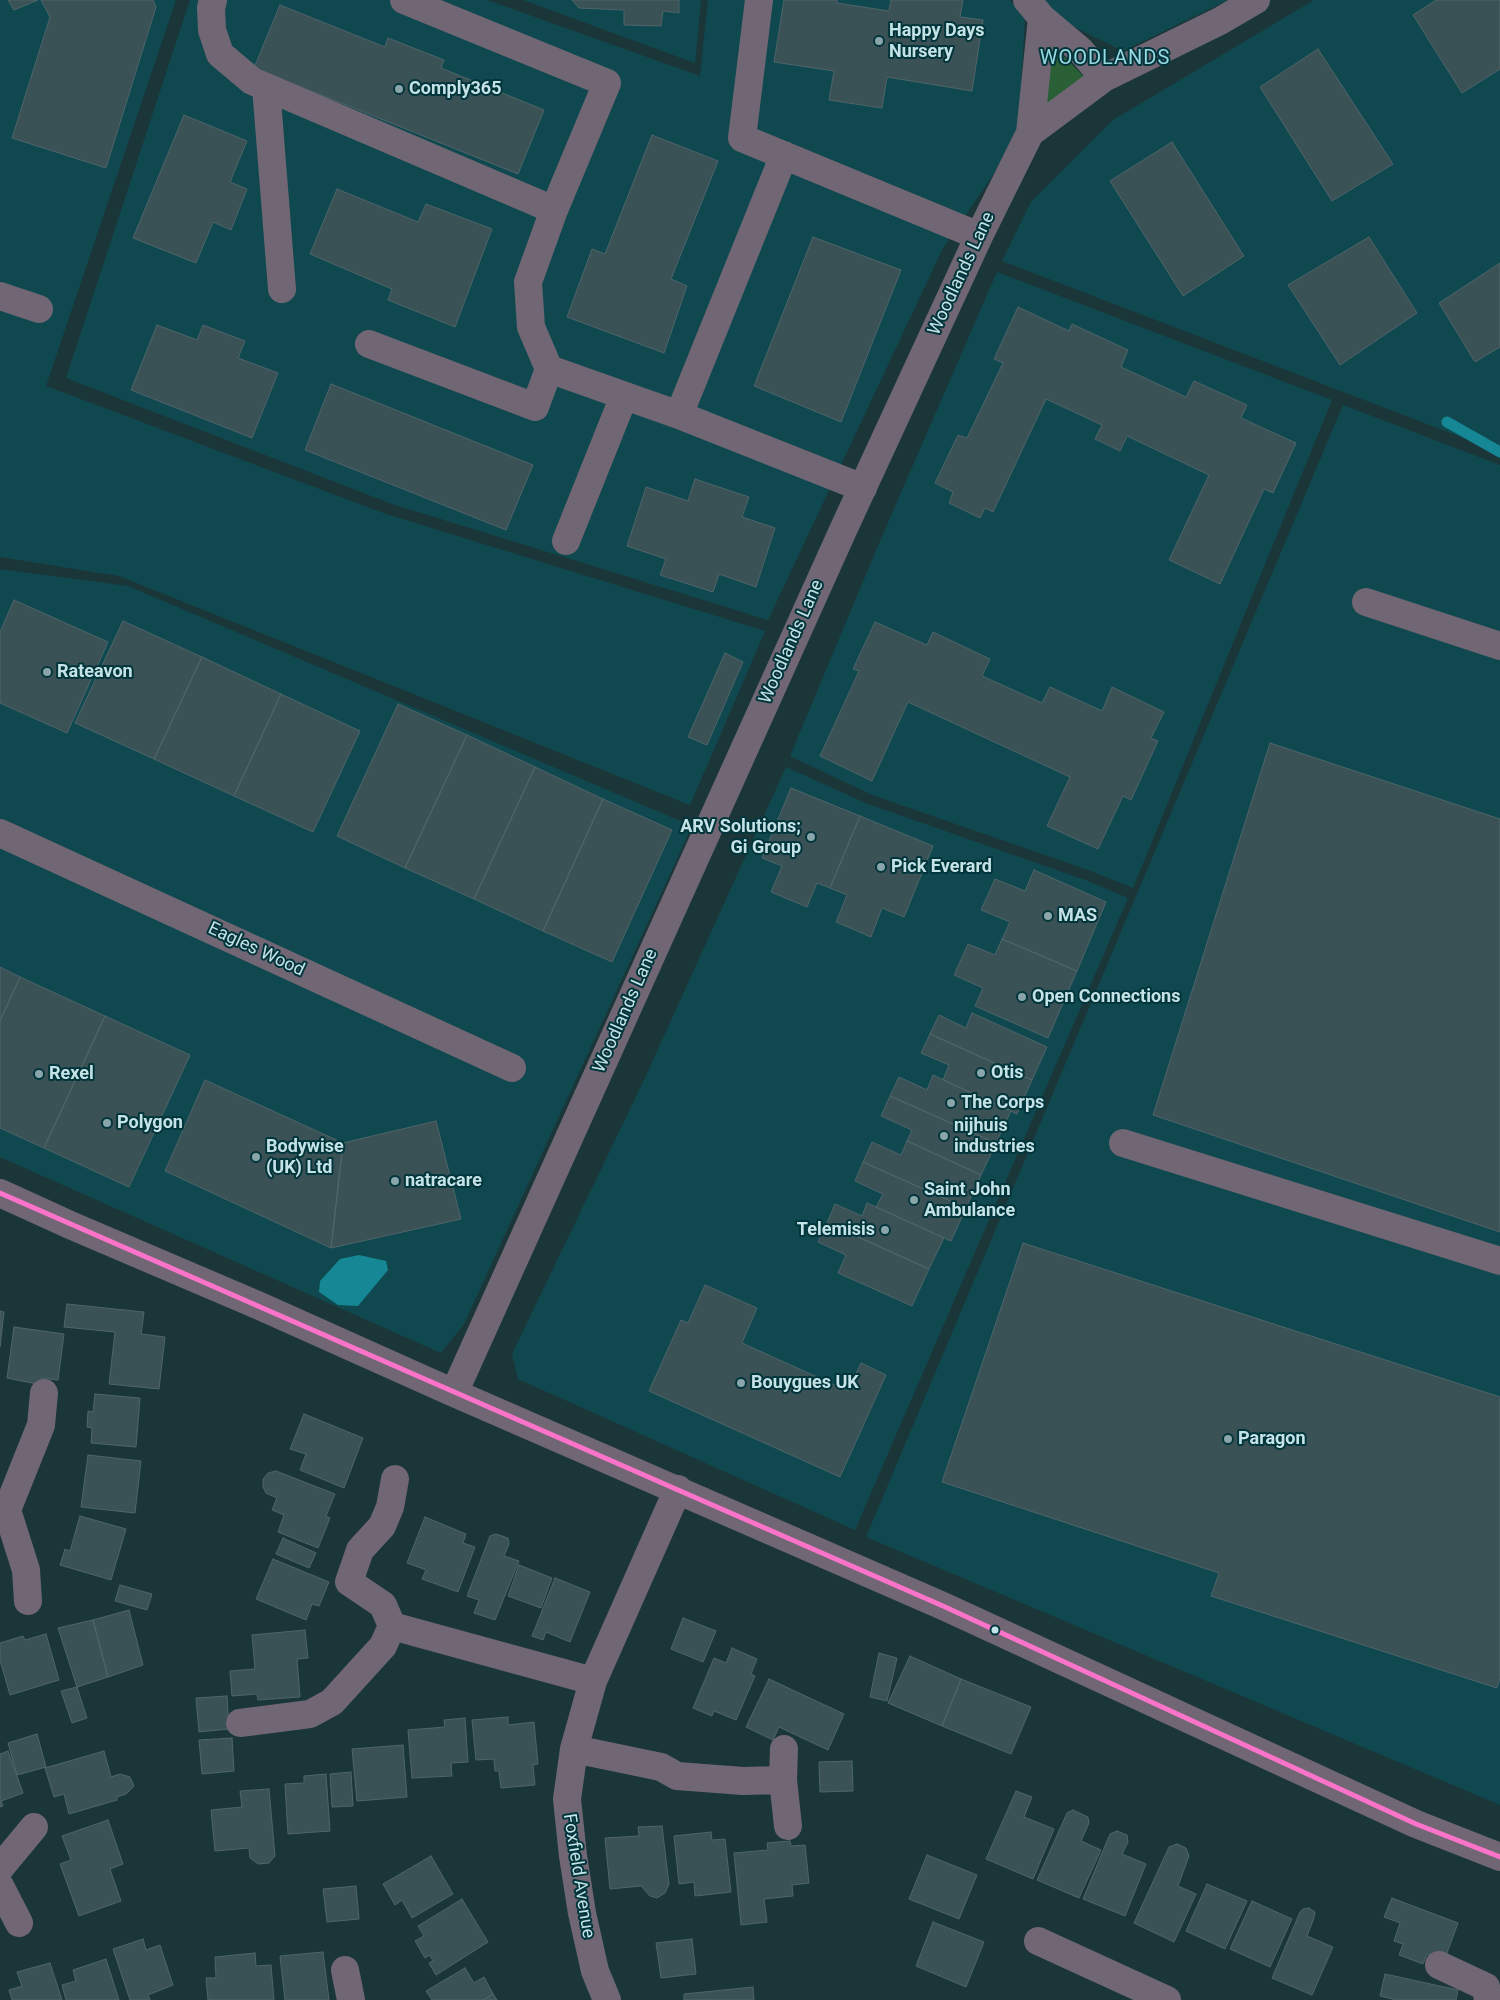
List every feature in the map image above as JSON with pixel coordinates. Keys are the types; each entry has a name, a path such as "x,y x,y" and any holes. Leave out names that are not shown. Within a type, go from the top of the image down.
{"street":[{"path":"213,0 211,8 212,30 220,54 252,81 554,210"},
{"path":"369,344 535,408 549,369 531,327 528,282 554,210 607,83 404,0"},
{"path":"759,0 742,138 979,236"},
{"name":"Woodlands Lane","path":"454,1393 863,488 979,236 1030,133 1104,78 1220,21 1256,0"},
{"path":"1034,9 1081,51 1104,78"},
{"path":"1030,133 1034,9"},
{"path":"266,87 282,289"},
{"path":"679,415 784,155"},
{"path":"0,296 39,309"},
{"path":"549,369 679,415 863,488"},
{"path":"566,541 624,396"},
{"path":"1366,602 1500,646"},
{"name":"Eagles Wood","path":"0,833 512,1068"},
{"path":"1122,1142 1500,1260"},
{"path":"0,1192 454,1393 943,1606 1416,1824 1500,1858"},
{"path":"28,1601 26,1570 3,1510 41,1425 44,1393"},
{"path":"240,1724 310,1714 332,1702 383,1646 392,1626 383,1605 349,1582 360,1550 382,1526 390,1507 395,1479"},
{"name":"Foxfield Avenue","path":"607,2000 596,1970 586,1932 566,1800 574,1750 593,1681 678,1490"},
{"path":"392,1626 593,1681"},
{"path":"784,1749 783,1780 788,1826"},
{"path":"574,1750 661,1767 677,1776 743,1781 783,1780"},
{"path":"0,1868 34,1827"},
{"path":"0,1886 19,1923"},
{"path":"1038,1941 1167,2000"},
{"path":"1439,1965 1486,1987 1488,2000"},
{"path":"345,1970 350,2000"}],"shaded area":[{"path":"0,0 176,0 46,386 386,514 765,631 690,805 119,576 0,557"},
{"path":"190,0 487,0 700,76 708,0 1010,0 1025,17 1018,138 942,250 768,620 392,504 66,378"},
{"path":"523,0 701,0 695,63"},
{"path":"1043,0 1228,0 1123,51 1060,20"},
{"path":"1314,0 1500,0 1500,452 1002,261 1031,202 1113,120"},
{"path":"997,272 1332,400 1133,888 1091,871 872,795 790,756 880,541"},
{"path":"1343,405 1500,465 1500,1805 866,1537"},
{"path":"0,569 128,586 692,826 464,1324 441,1353 0,1157"},
{"path":"786,767 868,804 1088,881 1128,898 855,1530 518,1379 512,1354 644,1080"},
{"path":"359,1255 386,1261 388,1270 358,1306 338,1305 319,1292 320,1281 340,1259"}],"green space":[{"path":"1047,39 1086,79 1047,108"}],"building":[{"path":"8,0 38,0 14,10"},
{"path":"41,0 153,0 156,7 106,168 12,138 50,17"},
{"path":"572,0 679,0 679,13 663,11 661,26 624,25 624,10 579,8"},
{"name":"Happy Days Nursery","path":"784,0 837,0 837,3 889,11 891,0 963,0 960,17 983,20 972,91 887,77 882,108 829,100 834,71 774,62"},
{"path":"1436,0 1500,0 1500,69 1462,93 1413,15"},
{"name":"Comply365","path":"280,5 385,47 388,38 444,60 441,68 544,110 518,174 254,68"},
{"path":"1318,49 1393,164 1332,201 1260,87"},
{"path":"184,115 247,141 230,182 247,189 231,230 213,222 196,263 133,238"},
{"path":"652,135 718,161 671,279 687,286 664,353 567,317 592,249 605,254"},
{"path":"1172,142 1244,256 1183,296 1110,181"},
{"path":"337,189 418,222 426,204 492,229 455,327 388,300 392,289 310,254"},
{"path":"813,237 901,270 841,422 754,386"},
{"path":"1369,237 1417,313 1340,365 1288,285"},
{"path":"1500,263 1500,347 1475,362 1439,303"},
{"path":"1018,307 1069,331 1072,324 1128,350 1121,367 1186,397 1194,381 1247,405 1241,418 1296,443 1273,493 1264,489 1220,584 1169,560 1209,475 1127,436 1120,451 1095,439 1102,425 1046,399 993,512 985,508 980,518 949,503 953,492 935,483 958,435 967,438 1003,363 994,359"},
{"path":"157,325 197,340 203,325 245,341 238,358 278,373 252,438 131,390"},
{"path":"331,384 533,465 506,530 305,450"},
{"path":"695,479 749,497 742,517 775,528 756,587 719,574 713,592 660,575 666,559 627,546 646,487 688,501"},
{"name":"Rateavon","path":"14,600 108,642 67,733 0,703 0,632"},
{"path":"123,621 202,657 154,759 75,723"},
{"path":"875,622 927,645 933,632 990,659 982,676 1042,703 1050,687 1102,711 1112,687 1164,712 1151,738 1158,741 1131,800 1123,796 1098,849 1047,826 1070,777 908,702 872,781 820,756 859,671 853,669"},
{"path":"725,653 743,662 707,745 688,737"},
{"path":"202,657 281,694 234,796 154,759"},
{"path":"281,694 360,731 313,832 234,796"},
{"path":"398,704 467,735 405,868 337,836"},
{"path":"467,735 535,767 474,899 405,868"},
{"path":"1270,743 1500,819 1500,1232 1153,1115"},
{"path":"535,767 603,799 543,931 474,899"},
{"name":"ARV Solutions; Gi Group","path":"791,788 860,816 830,888 817,883 807,907 771,892 782,866 762,858"},
{"path":"603,799 672,830 612,962 543,931"},
{"name":"Pick Everard","path":"860,816 933,846 904,917 882,908 871,937 836,922 847,895 830,888"},
{"name":"MAS","path":"1034,870 1106,902 1077,971 1002,939 1010,922 981,910 995,879 1025,891"},
{"name":"Open Connections","path":"1002,939 1077,971 1048,1038 975,1006 983,988 954,975 968,944 995,955"},
{"path":"0,967 20,977 0,1021"},
{"name":"Rexel","path":"20,977 105,1016 44,1148 0,1128 0,1021"},
{"path":"972,1013 1047,1047 1032,1080 930,1034 939,1015 966,1028"},
{"name":"Polygon","path":"105,1016 190,1055 129,1187 44,1148"},
{"name":"Otis","path":"930,1034 1032,1080 1017,1114 943,1080 949,1065 921,1053"},
{"name":"The Corps","path":"933,1075 1011,1111 996,1143 890,1096 899,1077 927,1090"},
{"name":"Bodywise (UK) Ltd","path":"205,1080 343,1143 331,1248 165,1171"},
{"name":"nijhuis industries","path":"890,1096 996,1143 981,1175 907,1141 912,1130 881,1116"},
{"name":"natracare","path":"436,1121 461,1219 331,1248 343,1143"},
{"path":"907,1141 981,1175 966,1208 863,1162 872,1142 901,1155"},
{"name":"Saint John Ambulance","path":"863,1162 966,1208 951,1241 876,1207 883,1194 855,1181"},
{"name":"Telemisis","path":"867,1203 944,1238 929,1269 827,1223 835,1204 862,1216"},
{"path":"827,1223 929,1269 912,1306 838,1273 846,1255 818,1242"},
{"name":"Paragon","path":"1023,1243 1500,1397 1500,1678 1497,1688 1211,1596 1219,1573 942,1482"},
{"name":"Bouygues UK","path":"705,1285 757,1308 742,1343 848,1391 861,1363 886,1375 840,1477 649,1391 681,1320 688,1323"},
{"path":"67,1304 144,1312 141,1334 165,1337 159,1389 109,1384 115,1332 64,1327"},
{"path":"0,1311 4,1312 0,1347"},
{"path":"14,1327 64,1334 58,1380 42,1378 42,1385 7,1378"},
{"path":"95,1394 140,1398 136,1447 91,1443 92,1428 87,1427 88,1411 93,1412"},
{"path":"304,1414 363,1438 344,1488 300,1470 306,1454 290,1449"},
{"path":"88,1455 141,1461 135,1513 81,1507"},
{"path":"276,1471 335,1494 326,1516 330,1518 318,1548 278,1532 284,1515 272,1510 277,1498 266,1493 263,1487 263,1479 268,1473"},
{"path":"80,1516 126,1529 111,1580 60,1565 65,1549 70,1551"},
{"path":"425,1517 466,1534 463,1543 475,1547 458,1592 422,1579 426,1570 407,1563"},
{"path":"496,1534 508,1538 509,1544 504,1556 519,1561 495,1620 474,1613 479,1600 467,1596 490,1536"},
{"path":"283,1538 316,1553 309,1568 276,1554"},
{"path":"273,1559 329,1582 319,1606 312,1604 306,1620 256,1599"},
{"path":"519,1565 552,1578 541,1608 508,1596"},
{"path":"555,1578 590,1592 570,1642 546,1632 543,1640 532,1636"},
{"path":"120,1585 152,1594 147,1610 115,1601"},
{"path":"129,1610 143,1665 108,1677 93,1620"},
{"path":"683,1618 716,1631 703,1662 671,1649"},
{"path":"93,1620 108,1677 77,1687 58,1628"},
{"path":"305,1630 308,1658 297,1659 300,1697 258,1700 257,1694 232,1696 230,1671 255,1669 252,1635"},
{"path":"46,1634 59,1680 10,1695 0,1660 0,1643 23,1636 25,1640"},
{"path":"732,1648 757,1659 751,1674 755,1676 736,1720 714,1711 712,1716 693,1708 714,1658 726,1663"},
{"path":"879,1653 897,1658 887,1701 870,1697"},
{"path":"910,1656 961,1679 942,1726 888,1703"},
{"path":"769,1679 844,1714 828,1750 779,1727 773,1740 746,1727"},
{"path":"961,1679 1031,1707 1011,1754 942,1726"},
{"path":"77,1687 87,1718 72,1723 61,1691"},
{"path":"227,1696 229,1729 199,1732 196,1698"},
{"path":"508,1717 508,1725 534,1722 538,1764 533,1765 535,1785 501,1788 499,1771 495,1771 494,1759 476,1760 472,1720"},
{"path":"465,1718 468,1762 451,1763 452,1776 412,1778 408,1730 445,1727 444,1720"},
{"path":"37,1734 46,1767 17,1775 8,1743"},
{"path":"232,1738 234,1771 202,1774 199,1740"},
{"path":"403,1745 407,1797 357,1801 352,1749"},
{"path":"8,1751 23,1793 1,1801 3,1806 0,1807 0,1754"},
{"path":"104,1751 111,1777 120,1774 130,1777 134,1786 126,1794 117,1797 117,1800 69,1814 64,1794 54,1797 45,1768"},
{"path":"852,1761 853,1791 820,1792 819,1762"},
{"path":"351,1772 353,1806 332,1807 330,1774"},
{"path":"326,1774 330,1831 288,1834 285,1784 304,1783 304,1776"},
{"path":"269,1789 275,1856 269,1863 258,1864 250,1858 249,1848 215,1851 211,1810 242,1807 240,1791"},
{"path":"1016,1791 1032,1797 1024,1817 1054,1829 1033,1879 986,1859"},
{"path":"1073,1810 1088,1817 1089,1823 1081,1841 1101,1850 1079,1898 1037,1880 1067,1813"},
{"path":"108,1820 123,1864 110,1869 121,1901 79,1916 60,1864 71,1860 62,1836"},
{"path":"662,1826 669,1884 665,1893 657,1898 650,1896 641,1886 610,1889 605,1838 639,1836 638,1827"},
{"path":"1117,1831 1127,1835 1128,1842 1122,1854 1146,1864 1125,1916 1083,1899 1110,1834"},
{"path":"711,1832 712,1840 725,1839 731,1892 695,1896 694,1882 679,1884 674,1836"},
{"path":"790,1841 791,1846 805,1845 809,1883 792,1885 793,1896 764,1899 767,1922 741,1925 734,1853 768,1850 767,1843"},
{"path":"1177,1844 1186,1848 1189,1856 1178,1886 1196,1894 1174,1942 1134,1923 1169,1847"},
{"path":"927,1855 977,1875 959,1919 909,1899"},
{"path":"431,1856 453,1894 412,1918 402,1900 395,1905 383,1884"},
{"path":"1207,1884 1247,1901 1225,1949 1186,1931"},
{"path":"356,1886 359,1919 327,1922 323,1889"},
{"path":"1392,1898 1458,1923 1444,1961 1427,1954 1423,1964 1399,1955 1403,1944 1394,1941 1400,1923 1384,1917"},
{"path":"462,1899 488,1942 436,1975 429,1963 433,1961 430,1955 425,1958 415,1941 424,1936 418,1926"},
{"path":"1252,1901 1292,1919 1270,1967 1230,1949"},
{"path":"1309,1908 1315,1912 1307,1936 1333,1947 1312,1995 1272,1978 1300,1912 1303,1909"},
{"path":"933,1922 984,1942 966,1987 916,1966"},
{"path":"143,1939 146,1950 160,1945 173,1985 148,1995 150,2000 130,2000 113,1949"},
{"path":"692,1939 696,1974 661,1978 656,1943"},
{"path":"323,1952 329,2000 285,2000 280,1956"},
{"path":"255,1953 256,1966 271,1965 274,2000 208,2000 206,1978 216,1978 215,1957"},
{"path":"106,1959 119,2000 66,2000 62,1985 76,1981 73,1970"},
{"path":"50,1963 62,2000 12,2000 9,1990 22,1986 17,1972"},
{"path":"465,1968 474,1983 484,1977 493,1994 483,2000 432,2000 426,1991"},
{"path":"1385,1974 1458,1990 1456,2000 1397,2000 1380,1996"},
{"path":"753,1987 754,2000 684,2000 684,1994"},
{"path":"493,1994 497,2000 483,2000"}],"waterway":[{"path":"1447,422 1500,452"}],"transit line":[{"path":"0,1193 943,1606 1416,1824 1500,1857"}],"place":[{"name":"Happy Days Nursery","path":"879,41"},
{"name":"Comply365","path":"399,89"},
{"name":"Rateavon","path":"47,672"},
{"name":"ARV Solutions; Gi Group","path":"811,837"},
{"name":"Pick Everard","path":"881,867"},
{"name":"MAS","path":"1048,916"},
{"name":"Open Connections","path":"1022,997"},
{"name":"Otis","path":"981,1073"},
{"name":"Rexel","path":"39,1074"},
{"name":"The Corps","path":"951,1103"},
{"name":"Polygon","path":"107,1123"},
{"name":"nijhuis industries","path":"944,1136"},
{"name":"Bodywise (UK) Ltd","path":"256,1157"},
{"name":"natracare","path":"395,1181"},
{"name":"Saint John Ambulance","path":"914,1200"},
{"name":"Telemisis","path":"885,1230"},
{"name":"Bouygues UK","path":"741,1383"},
{"name":"Paragon","path":"1228,1439"}],"district":[{"name":"WOODLANDS","path":"1105,59"}]}
